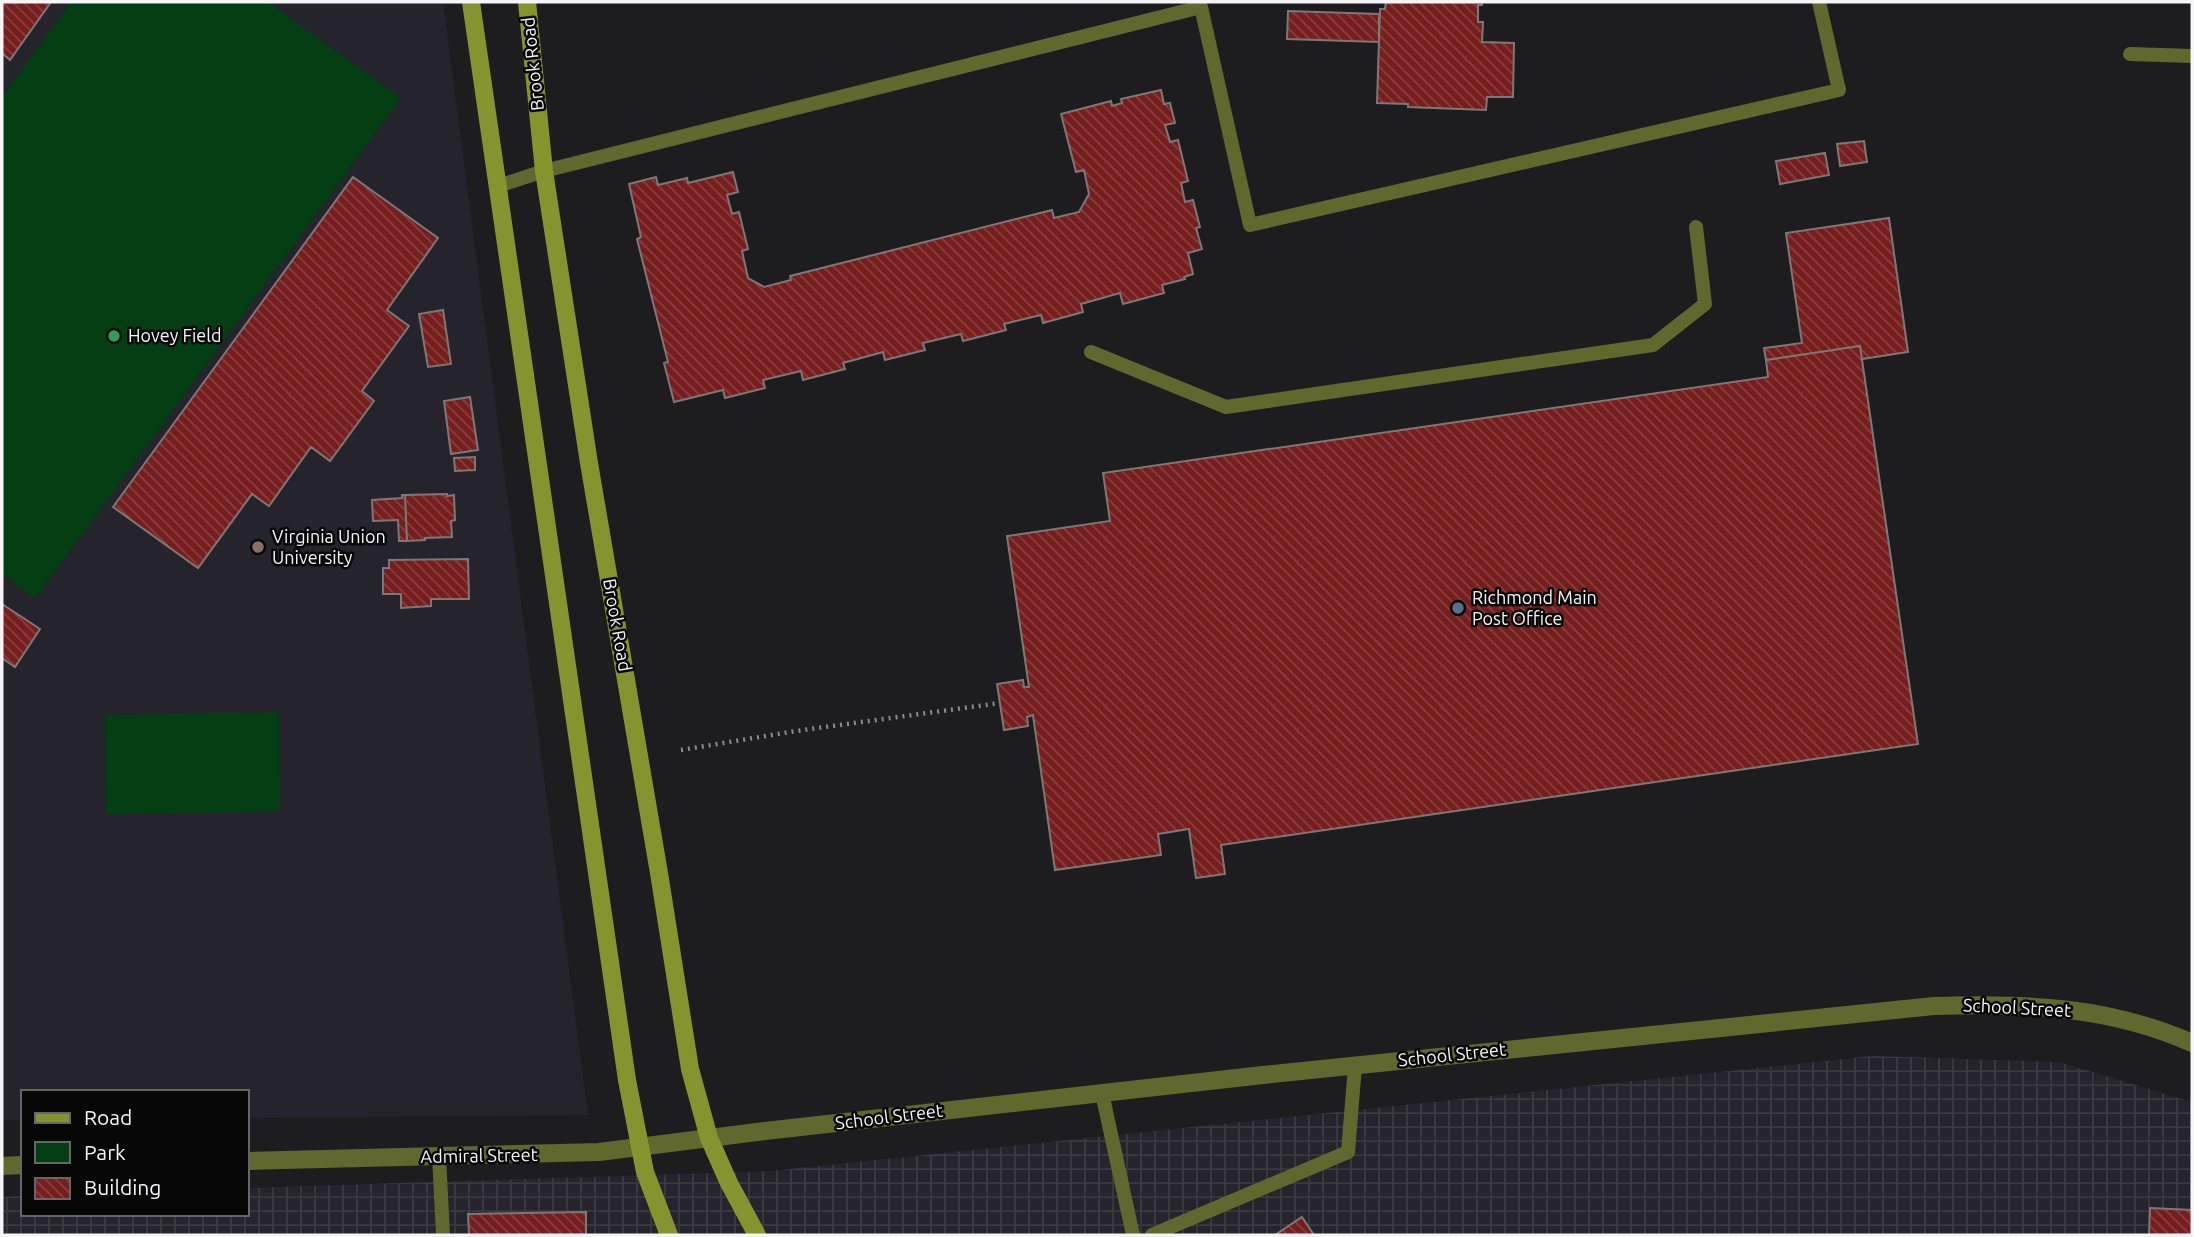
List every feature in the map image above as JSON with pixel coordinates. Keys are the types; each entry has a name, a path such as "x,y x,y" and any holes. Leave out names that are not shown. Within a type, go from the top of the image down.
{"main road":[{"path":"471,2 627,1080 639,1148 650,1190 670,1235"},
{"name":"Brook Road","path":"527,2 544,171 589,463 690,1069 709,1138 757,1235"}],"street":[{"name":"School Street","path":"709,1138 1875,1010 1958,1005 2060,1007 2148,1028 2192,1044"},
{"name":"Admiral Street","path":"248,1161 560,1154 639,1148 709,1138"},
{"path":"2,1166 21,1165"}],"lane":[{"path":"498,186 544,171 1202,4 1250,225 1839,90 1819,2"},
{"path":"2130,54 2192,56"},
{"path":"1091,352 1226,407 1653,345 1705,304 1696,227"},
{"path":"1152,1235 1348,1152 1355,1066"},
{"path":"1102,1093 1133,1235"},
{"path":"439,1156 443,1235"}],"path":[{"path":"681,750 1000,704"}],"shaded area":[{"name":"Virginia Union University","path":"2,2 443,2 588,1115 248,1118 248,1090 21,1090 21,1120 2,1120"},
{"path":"1873,1056 2059,1062 2192,1102 2192,1235 2,1235 2,1197 21,1196 21,1216 248,1216 248,1188 771,1171"}],"green space":[{"name":"Hovey Field","path":"71,2 268,2 401,98 35,599 2,574 2,97"},
{"path":"279,712 280,811 106,814 105,715"}],"building":[{"path":"2,2 51,2 10,60 2,53"},
{"path":"1386,2 1482,2 1482,5 1478,5 1478,22 1483,22 1482,42 1514,43 1513,97 1487,97 1486,110 1377,103 1380,9 1385,9"},
{"path":"1288,11 1379,14 1379,42 1287,39"},
{"path":"1161,90 1164,104 1170,103 1175,123 1165,125 1170,142 1178,140 1188,181 1181,183 1185,202 1193,200 1200,227 1196,228 1202,249 1188,253 1193,274 1162,285 1164,293 1123,304 1120,293 1081,304 1083,312 1043,323 1041,315 1004,324 1006,330 963,341 961,334 923,343 925,350 885,360 883,352 843,363 845,369 803,380 801,371 763,380 765,388 725,398 723,390 674,402 664,363 668,362 637,239 641,237 629,184 656,177 658,185 687,178 688,183 733,172 738,192 727,195 732,214 739,212 748,249 742,251 748,278 764,287 791,280 790,276 1052,210 1054,218 1079,212 1089,194 1084,170 1076,172 1061,114 1111,101 1112,106 1122,103 1121,99"},
{"path":"1864,141 1867,162 1840,166 1837,144"},
{"path":"1825,153 1829,175 1780,184 1776,161"},
{"path":"353,177 438,238 387,310 409,326 362,391 374,401 330,461 311,447 269,506 252,494 198,568 113,507"},
{"path":"1889,218 1908,352 1862,359 1860,346 1766,360 1764,348 1802,343 1786,233"},
{"path":"443,310 451,364 428,367 419,314"},
{"name":"Richmond Main Post Office","path":"1860,346 1918,744 1221,845 1225,874 1196,878 1189,829 1158,834 1161,855 1055,870 1033,715 1027,717 1028,726 1004,730 997,684 1023,680 1024,687 1029,687 1007,536 1110,521 1103,473 1768,377 1766,360"},
{"path":"470,397 478,450 451,454 444,401"},
{"path":"475,457 475,470 455,471 454,458"},
{"path":"402,495 405,495 407,541 399,541 398,520 373,521 372,500 402,498"},
{"path":"405,495 454,495 455,520 451,521 452,537 407,541"},
{"path":"468,559 469,599 431,599 431,606 401,608 401,594 383,594 383,568 389,568 389,560"},
{"path":"2,604 40,629 15,667 2,658"},
{"path":"2150,1208 2192,1210 2192,1235 2149,1235"},
{"path":"586,1212 586,1235 469,1235 468,1214"},
{"path":"1302,1217 1314,1235 1275,1235"}],"place":[{"name":"Hovey Field","path":"114,336"},
{"name":"Virginia Union University","path":"258,547"},
{"name":"Richmond Main Post Office","path":"1458,608"}]}
